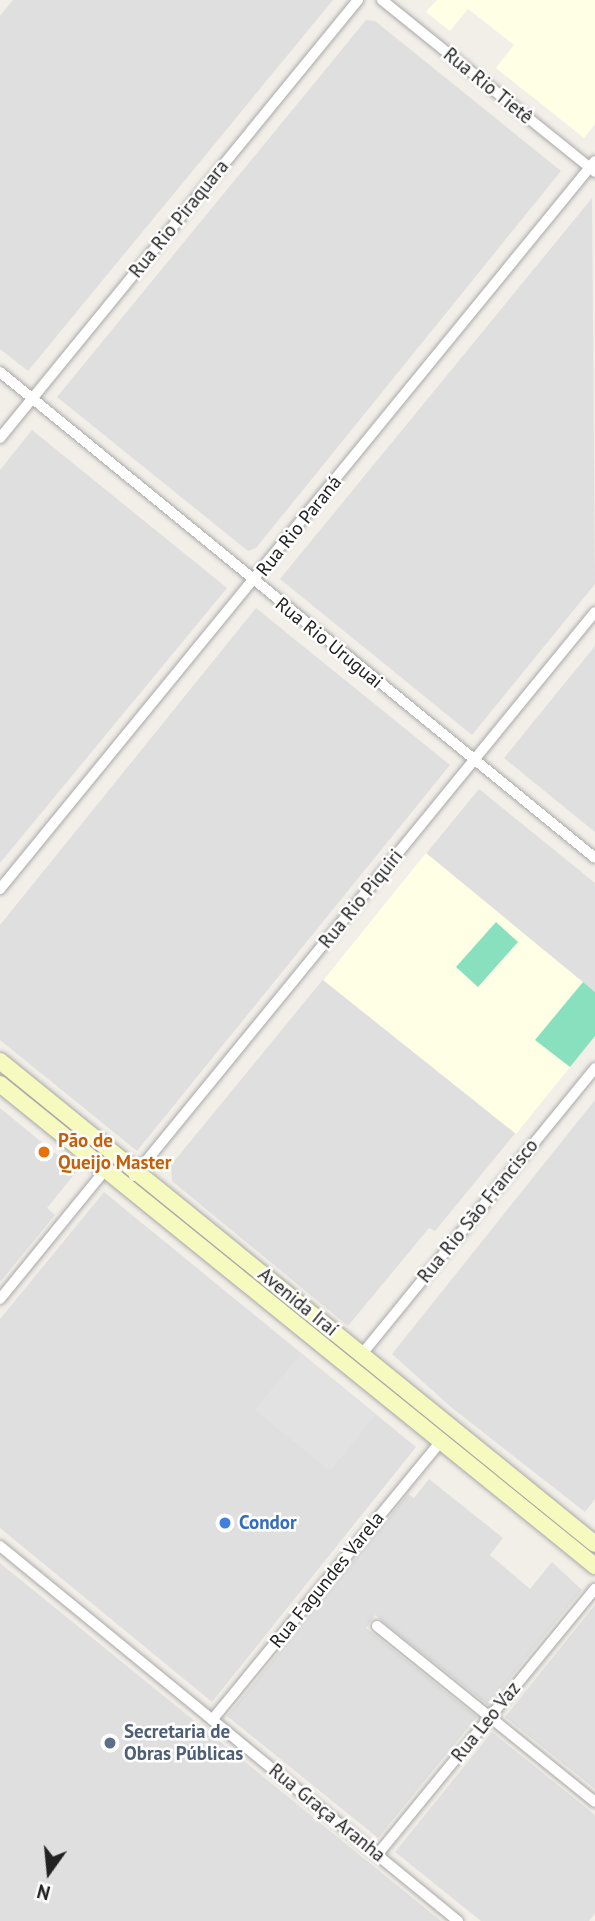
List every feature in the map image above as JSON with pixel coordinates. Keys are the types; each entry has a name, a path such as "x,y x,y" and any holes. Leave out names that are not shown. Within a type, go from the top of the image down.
{"main road":[{"name":"Avenida Iraí","path":"0,1061 592,1536"},
{"name":"Avenida Iraí","path":"0,1084 595,1566"},
{"path":"323,1346 335,1332"}],"street":[{"name":"Rua Rio Piraquara","path":"0,438 358,0"},
{"name":"Rua Rio Tietê","path":"382,0 593,167"},
{"name":"Rua Rio Paraná","path":"0,890 593,167"},
{"name":"Rua Rio Uruguai","path":"0,372 595,858"},
{"name":"Rua Rio Piquiri","path":"126,1186 595,611"},
{"name":"Rua Rio São Francisco","path":"362,1354 595,1068"},
{"path":"0,1299 106,1169"},
{"name":"Rua Fagundes Varela","path":"212,1720 440,1441"},
{"path":"575,1550 592,1536"},
{"name":"Rua Graça Aranha","path":"0,1546 458,1921"},
{"name":"Rua Leo Vaz","path":"377,1855 595,1589"},
{"path":"377,1626 595,1802"}],"shaded area":[{"path":"13,0 333,0 28,371 0,349 0,16"},
{"path":"437,0 595,0 595,124 584,138 496,68 514,45 468,9 450,31 426,12"},
{"path":"366,20 375,21 561,171 256,548 248,551 57,397"},
{"path":"592,198 595,584 472,735 280,579"},
{"path":"32,430 227,588 0,863 0,470"},
{"path":"256,608 450,765 137,1151 0,1040 0,925"},
{"path":"595,646 595,832 504,758"},
{"path":"479,789 595,883 595,1036 435,1231 429,1228 348,1326 172,1181 171,1165"},
{"path":"426,853 595,992 595,1036 516,1134 323,980"},
{"path":"595,1100 595,1499 585,1512 452,1408 392,1354"},
{"path":"0,1108 77,1171 47,1208 55,1215 0,1282"},
{"path":"104,1192 416,1447 212,1702 0,1528 0,1319"},
{"path":"301,1353 375,1415 330,1471 255,1410"},
{"path":"429,1479 503,1538 490,1555 530,1589 552,1562 582,1590 488,1705 375,1615 366,1628 477,1717 378,1838 227,1716 408,1494 414,1498"},
{"name":"Secretaria de Obras Públicas","path":"0,1563 441,1921 0,1921"},
{"path":"595,1605 595,1789 505,1717"},
{"path":"492,1732 595,1815 595,1913 589,1921 481,1921 395,1852"}],"green space":[{"path":"496,922 518,942 478,987 456,967"},
{"path":"583,982 595,992 595,1036 570,1067 535,1040"}],"place":[{"name":"Pão de Queijo Master","path":"44,1152"},
{"name":"Condor","path":"225,1523"},
{"name":"Secretaria de Obras Públicas","path":"110,1743"}]}
